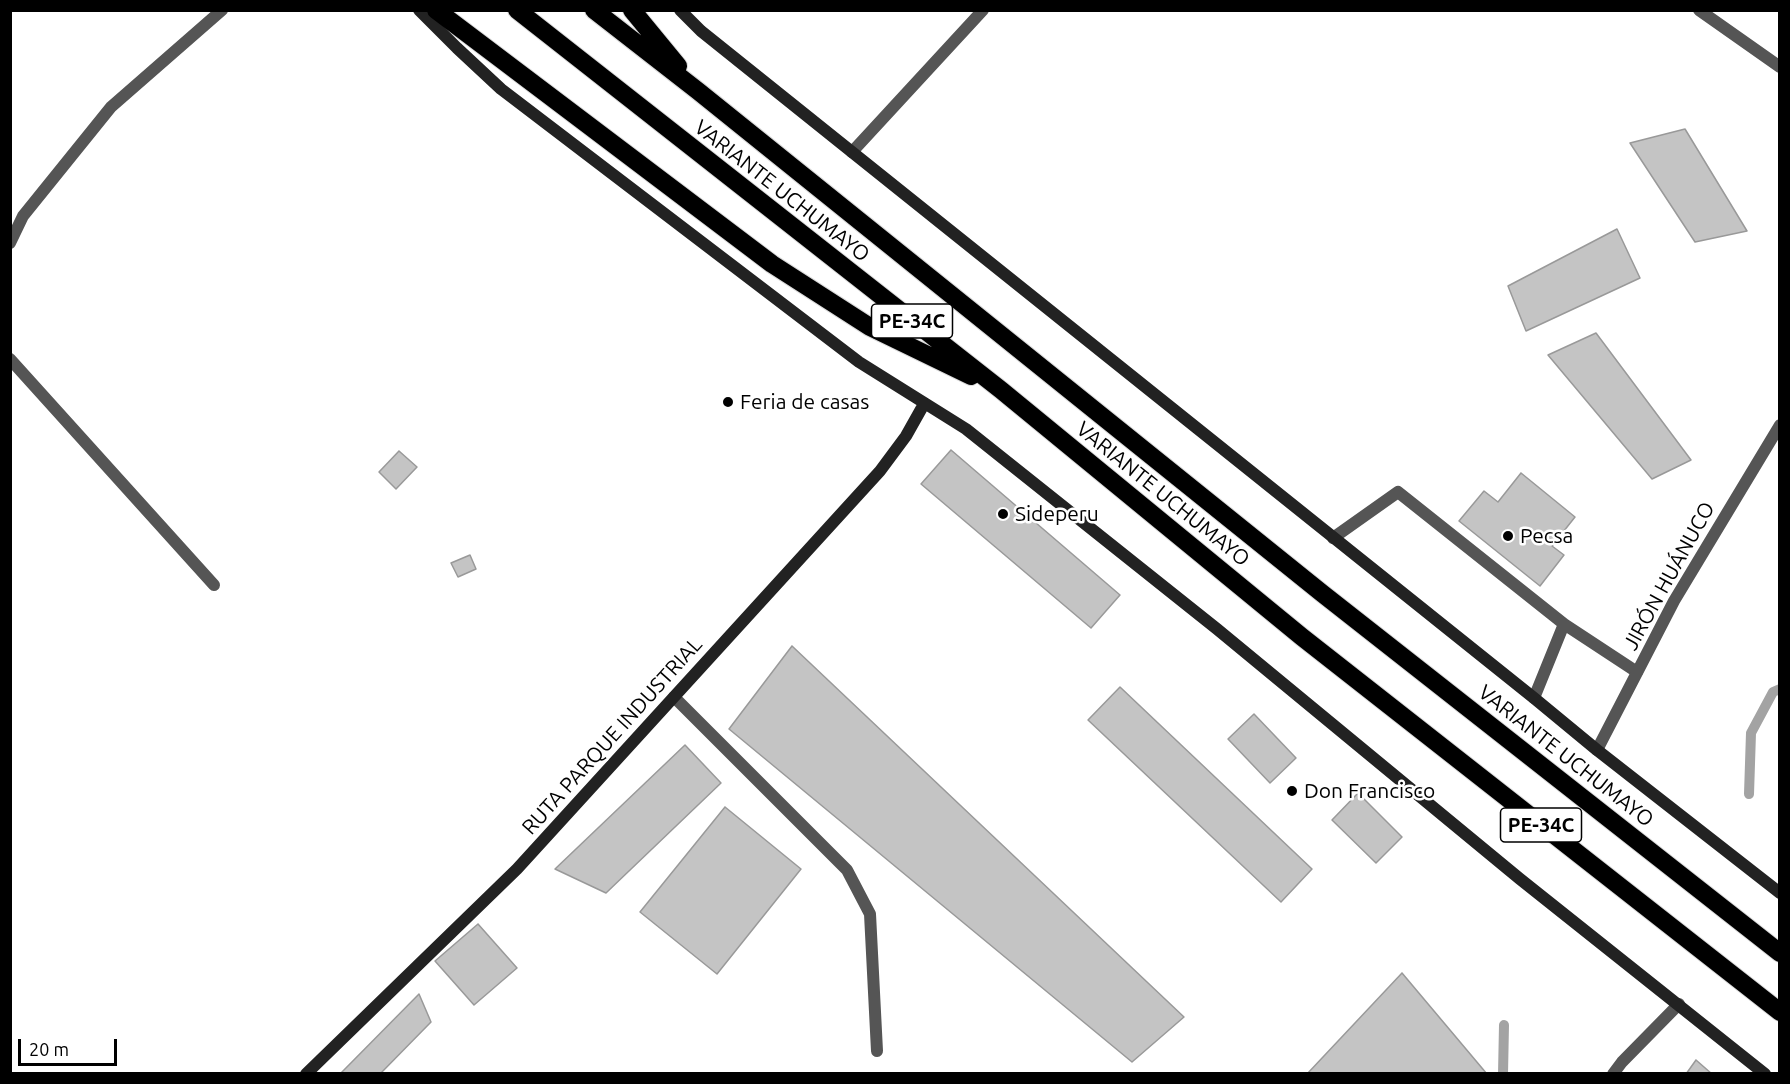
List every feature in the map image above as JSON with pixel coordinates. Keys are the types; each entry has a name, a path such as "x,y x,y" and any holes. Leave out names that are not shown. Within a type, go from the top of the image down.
{"highway":[{"path":"436,10 772,264 870,327 1001,390"},
{"name":"VARIANTE UCHUMAYO","path":"517,10 1001,390 1302,637 1779,1012"},
{"name":"VARIANTE UCHUMAYO","path":"594,10 698,91 1323,594 1779,952"},
{"path":"632,10 698,91"}],"main road":[{"path":"419,10 501,89 859,362 966,429 1217,629 1520,879 1765,1074"},
{"name":"VARIANTE UCHUMAYO","path":"680,10 700,31 1597,750 1779,893"},
{"name":"RUTA PARQUE INDUSTRIAL","path":"306,1074 518,869 880,471 906,436 924,404"}],"street":[{"path":"10,243 23,216 111,107 222,10"},
{"path":"852,152 983,10"},
{"path":"1699,10 1779,67"},
{"path":"10,359 214,585"},
{"name":"JIRÓN HUÁNUCO","path":"1597,750 1674,601 1779,424"},
{"path":"1333,538 1398,492 1564,624 1637,672"},
{"path":"1534,698 1564,624"},
{"path":"674,697 847,870 870,914 877,1051"},
{"path":"1613,1074 1678,1004"}],"building":[{"path":"1685,129 1747,231 1695,242 1630,143"},
{"path":"1617,229 1640,278 1526,331 1508,286"},
{"path":"1596,333 1691,460 1652,479 1548,355"},
{"path":"951,450 1120,595 1091,628 921,484"},
{"path":"399,451 417,467 396,489 379,472"},
{"path":"1521,473 1575,517 1552,546 1564,555 1540,586 1459,521 1484,491 1498,502"},
{"path":"470,555 476,569 458,577 451,563"},
{"path":"792,646 1184,1017 1132,1062 729,729"},
{"path":"1120,687 1312,869 1281,902 1088,720"},
{"path":"1254,714 1296,758 1270,783 1228,739"},
{"path":"685,745 721,783 606,893 555,869"},
{"path":"1358,793 1402,837 1376,863 1332,820"},
{"path":"725,807 801,869 717,974 640,912"},
{"path":"478,924 517,968 474,1005 435,961"},
{"path":"1402,973 1487,1074 1307,1074"},
{"path":"419,994 431,1022 380,1074 340,1074"},
{"path":"1696,1060 1712,1074 1686,1074"}],"waterway":[{"path":"1749,794 1751,733 1773,692 1780,689"},
{"path":"1503,1074 1504,1025"}],"place":[{"name":"Feria de casas","path":"728,402"},
{"name":"Sideperu","path":"1003,514"},
{"name":"Pecsa","path":"1508,536"},
{"name":"Don Francisco","path":"1292,791"}]}
